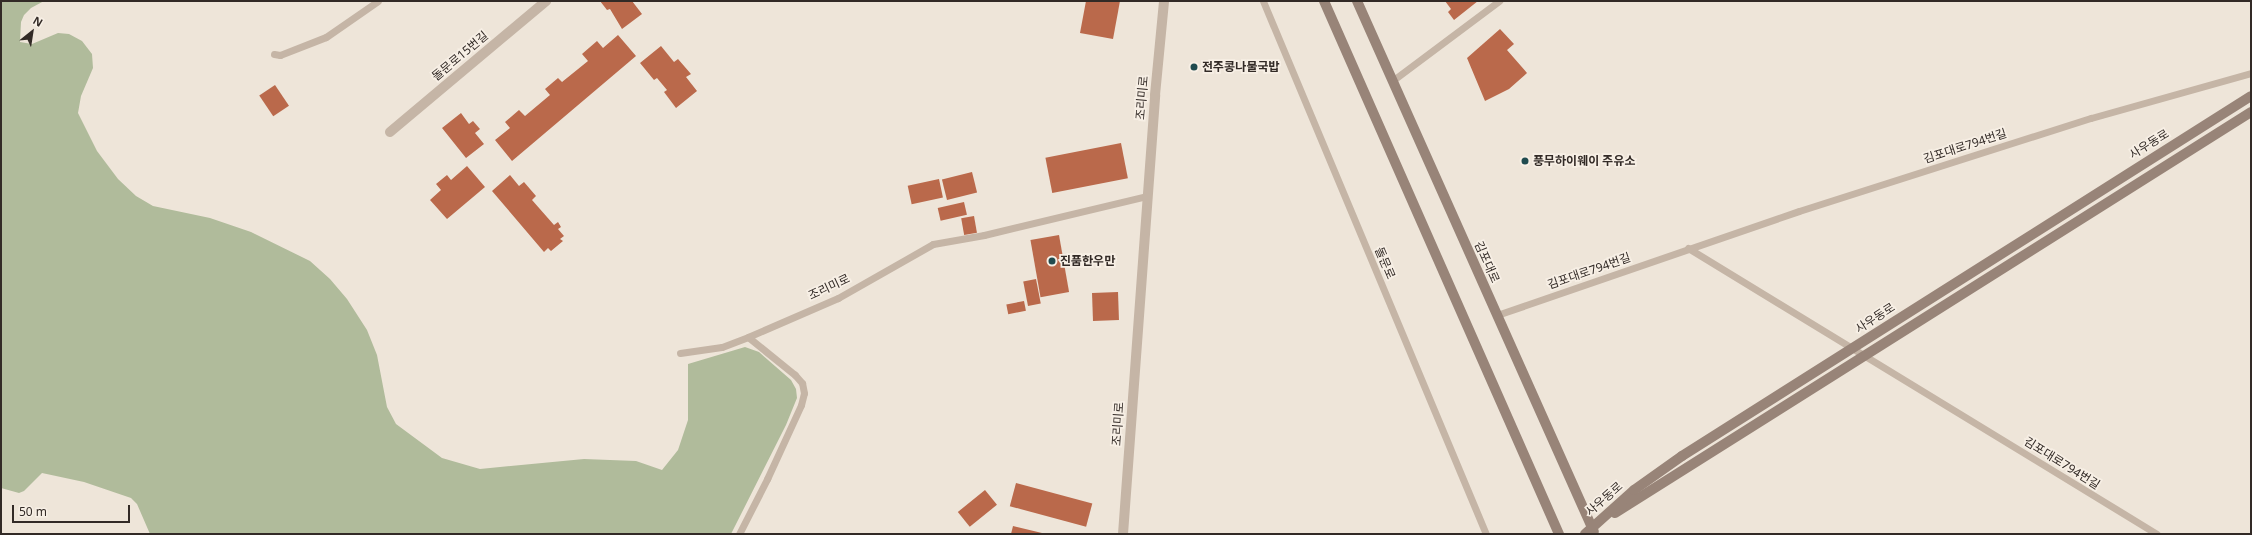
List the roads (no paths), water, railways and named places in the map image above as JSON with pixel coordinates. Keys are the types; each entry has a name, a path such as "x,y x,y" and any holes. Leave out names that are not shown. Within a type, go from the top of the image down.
{"street":[{"name":"돌문로15번길","path":"390,132 546,1"},
{"name":"조리미로","path":"1123,534 1164,1"},
{"path":"1324,1 1559,534"},
{"name":"김포대로","path":"1357,1 1497,315 1590,532"},
{"name":"사우동로","path":"1590,532 1634,490 1682,456 2251,96"},
{"name":"사우동로","path":"1590,532 2251,112"}],"lane":[{"path":"274,54 280,54 326,37 378,1"},
{"name":"돌문로","path":"1263,1 1486,534"},
{"path":"1392,81 1499,1"},
{"name":"김포대로794번길","path":"1497,315 1688,248 2091,118 2251,73"},
{"name":"조리미로","path":"680,353 722,347 748,337 845,295 934,244 984,235 1148,196"},
{"name":"김포대로794번길","path":"1688,248 1853,347 1866,357 2157,534"},
{"path":"739,534 768,479 801,405 804,393 802,383 795,375 748,337"}],"place":[{"name":"전주콩나물국밥","path":"1194,67"},
{"name":"풍무하이웨이 주유소","path":"1525,161"},
{"name":"진품한우만","path":"1052,261"}]}
